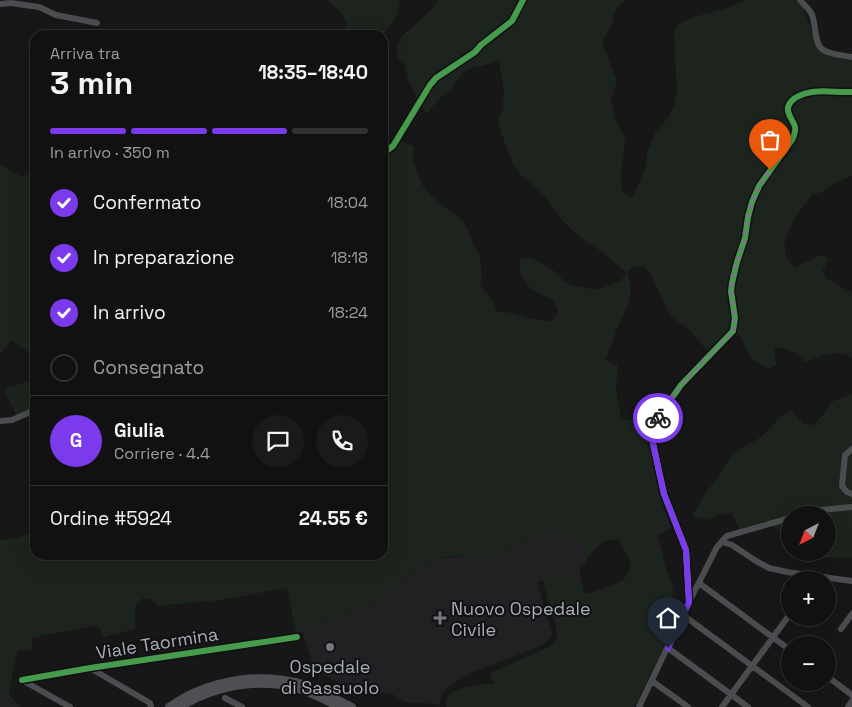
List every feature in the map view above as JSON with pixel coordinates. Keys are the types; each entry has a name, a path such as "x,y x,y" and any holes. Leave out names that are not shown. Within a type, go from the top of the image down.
{"main road":[{"path":"169,707 192,693 218,683 245,678 274,679 297,683 320,691 352,707"},
{"path":"180,707 196,698 220,689 248,684 274,684 296,688 318,696 339,707"}],"street":[{"path":"388,150 393,146 436,78 475,52 481,45 512,21 523,0"},
{"path":"800,0 813,16 818,44 821,48 827,52 852,57"},
{"path":"0,4 11,3 38,7 56,15 97,23"},
{"path":"689,602 686,550 664,494 652,439 653,425 681,385 733,331 735,318 731,291 732,283 752,202 759,186 796,132 788,105 791,101 809,92 852,92"},
{"path":"0,421 12,420 30,412"},
{"path":"852,449 845,455 842,486 847,492 852,494"},
{"path":"836,509 852,507"},
{"path":"640,707 689,602 723,539 727,536 781,521"},
{"path":"722,542 732,545 769,568 783,571"},
{"path":"836,580 852,581"},
{"path":"699,583 781,643"},
{"path":"841,629 852,614"},
{"path":"683,615 808,707"},
{"path":"722,707 782,626"},
{"name":"Viale Taormina","path":"70,707 22,680 297,637"},
{"path":"668,648 748,707"},
{"path":"90,668 150,705"},
{"path":"652,681 688,707"},
{"path":"836,683 852,695"},
{"path":"225,698 242,707"},
{"path":"848,707 852,701"}],"shaded area":[{"path":"327,0 400,0 398,13 387,30 342,30 347,25 337,8"},
{"path":"439,0 626,0 617,8 612,25 602,42 617,81 611,100 615,118 625,139 621,171 622,192 632,198 645,169 648,149 656,131 668,118 674,105 677,92 674,35 676,26 694,17 727,8 746,0 800,0 817,45 852,59 852,176 837,182 822,192 812,195 794,219 784,243 787,259 795,268 820,255 829,258 822,272 828,279 852,293 852,358 841,353 835,353 805,362 791,351 774,347 776,365 769,369 751,357 741,336 735,335 711,355 684,325 671,317 651,275 644,266 633,267 627,272 630,280 629,302 606,360 618,366 616,388 621,420 646,418 657,421 652,429 650,447 658,491 671,528 657,536 664,563 673,586 672,608 680,613 635,707 446,707 447,698 452,692 470,686 494,684 491,673 553,645 557,637 556,627 543,580 579,570 584,593 587,594 615,584 623,580 627,575 630,560 618,539 604,541 588,556 578,539 561,532 529,539 499,555 486,558 454,556 439,558 422,564 365,609 319,623 317,626 296,633 287,588 219,600 158,606 151,599 143,598 135,606 135,629 104,637 98,625 31,638 33,650 18,651 9,695 0,694 0,539 18,538 30,533 30,560 388,560 388,147 397,140 413,146 413,161 423,186 433,198 462,220 468,229 473,245 479,253 482,274 480,285 493,301 496,311 550,321 557,316 558,309 552,300 530,288 522,277 519,267 521,258 536,260 554,271 572,286 592,289 603,288 622,280 626,272 601,251 581,238 561,219 543,194 520,174 512,162 498,119 503,108 504,90 499,61 474,67 463,72 451,89 437,101 427,114 418,102 404,64 397,58 397,48 401,37 430,11"},
{"path":"0,165 22,177 30,173 30,353 11,340 0,355"},
{"path":"30,379 30,414 18,419 4,389 29,381"},
{"path":"852,394 852,558 836,557 836,506 781,506 781,530 765,521 739,529 732,513 718,515 708,520 692,516 728,461 739,449 766,433 775,422 791,411 804,424 812,425 828,409 831,402"},
{"name":"Nuovo Ospedale Civile","path":"561,532 578,539 588,556 586,563 579,570 537,582 552,633 551,637 538,647 471,673 448,687 442,694 439,707 436,704 404,702 388,693 348,688 324,675 313,664 302,631 319,623 365,609 422,564 439,558 499,555 529,539"},
{"path":"0,694 9,695 21,707 0,707"}],"cycle path":[{"path":"388,150 393,146 436,78 475,52 481,45 512,21 523,0"},
{"path":"689,602 686,550 664,494 652,439 653,425 681,385 733,331 735,318 731,291 732,283 745,238 748,217 759,186 792,140 795,127 788,111 790,103 795,98 809,93 823,91 852,92"},
{"path":"22,680 297,637"}],"way so far":[{"path":"658,418 681,385 733,331 735,318 731,291 736,262 743,244 752,202 759,186 770,170"}],"place":[{"name":"Nuovo Ospedale Civile","path":"440,618"},
{"name":"Ospedale di Sassuolo","path":"330,647"}],"route":[{"path":"658,418 653,425 652,439 664,494 686,550 689,602 668,648"}]}
